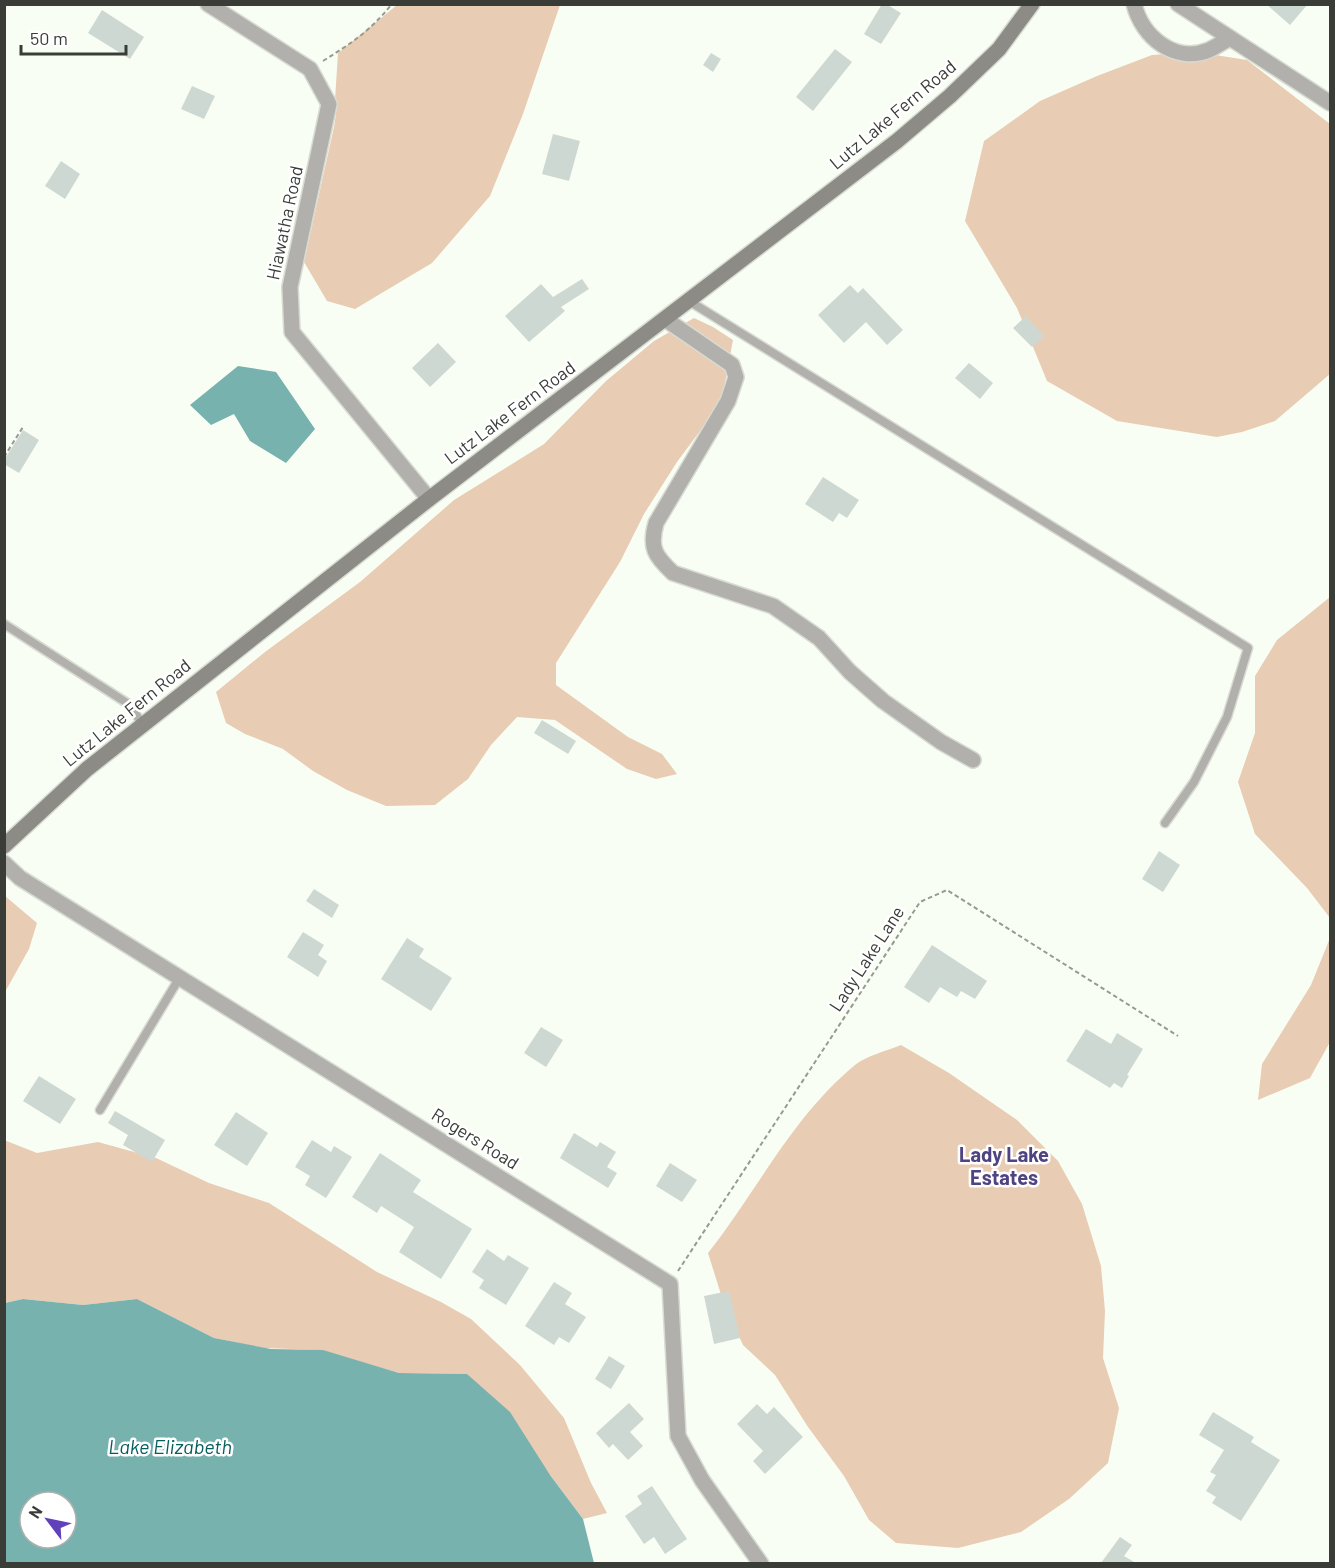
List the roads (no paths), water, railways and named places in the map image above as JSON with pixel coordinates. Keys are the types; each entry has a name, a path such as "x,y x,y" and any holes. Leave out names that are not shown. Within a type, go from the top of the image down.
{"main road":[{"name":"Lutz Lake Fern Road","path":"4,846 87,768 429,499 897,141 950,96 999,49 1032,4"}],"street":[{"name":"Hiawatha Road","path":"208,4 310,69 329,104 290,287 292,332 429,499"},
{"path":"1134,4 1138,18 1148,33 1162,46 1187,54 1210,50 1230,38"},
{"path":"1178,4 1330,103"},
{"path":"665,319 732,365 736,377 728,401 656,523 652,538 654,550 661,562 673,573 773,606 819,638 850,672 884,701 941,742 973,760"},
{"name":"Rogers Road","path":"4,862 20,878 670,1284 678,1436 702,1480 761,1563"}],"lane":[{"path":"689,301 1248,648 1227,717 1194,782 1166,823"},
{"path":"4,624 127,703 143,724"},
{"path":"100,1110 180,977"}],"water":[{"path":"238,366 276,372 315,429 286,463 250,441 234,414 211,425 190,405"},
{"name":"Lake Elizabeth","path":"23,1299 83,1305 137,1299 214,1338 271,1349 323,1350 399,1373 467,1374 510,1412 550,1475 583,1519 594,1563 5,1563 5,1303"}],"district":[{"name":"Lady Lake Estates","path":"1004,1166"}]}
